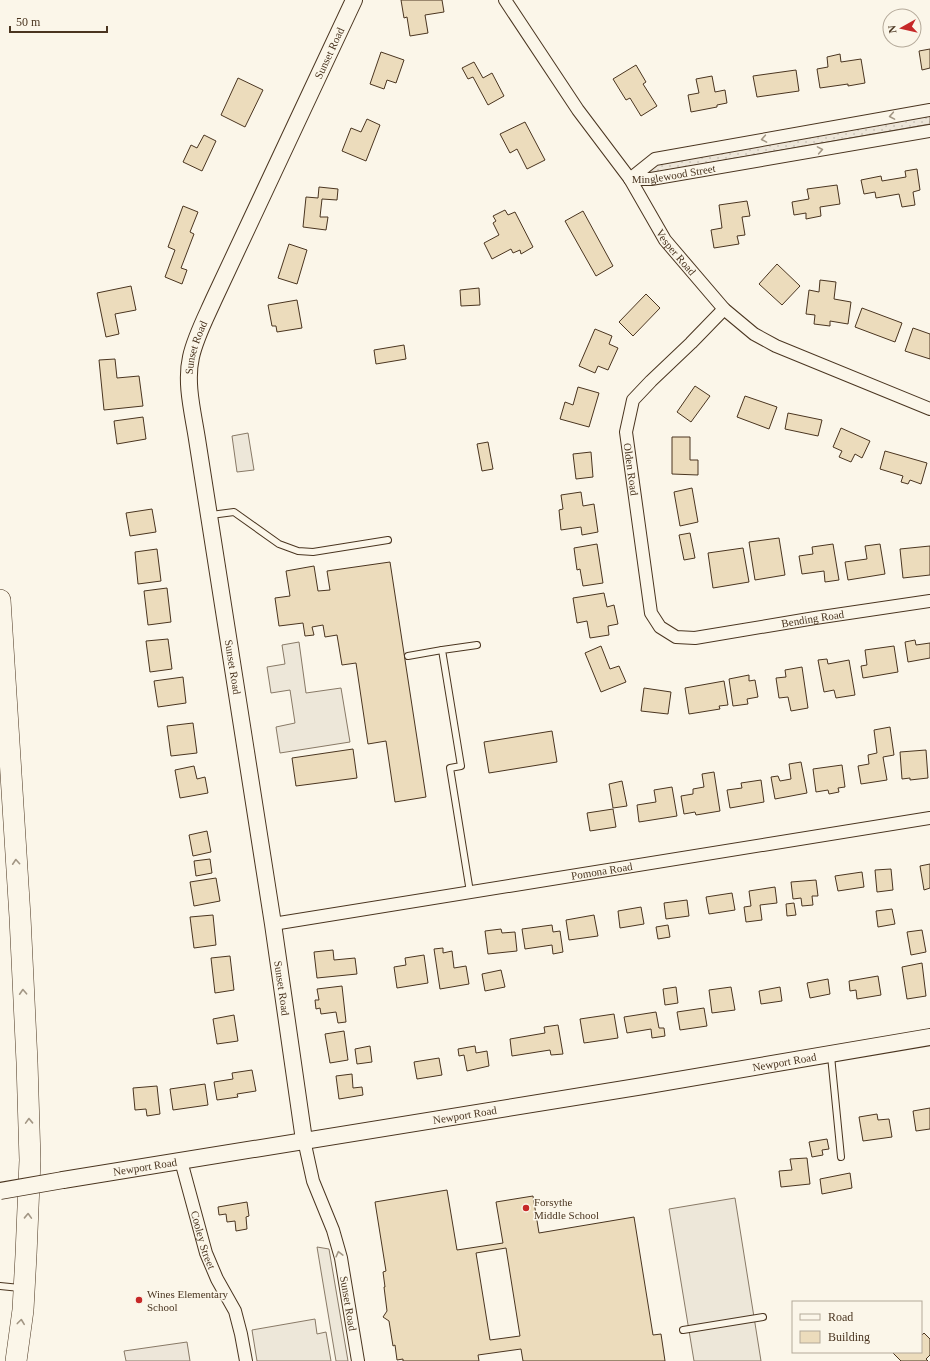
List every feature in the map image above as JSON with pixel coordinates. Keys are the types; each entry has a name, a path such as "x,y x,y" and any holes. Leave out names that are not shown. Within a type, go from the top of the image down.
{"highway":[{"path":"0,600 7,748 25,1016 30,1160 24,1288 16,1361"}],"street":[{"name":"Sunset Road","path":"354,0 214,299 191,355 189,386 273,924 304,1140 313,1181 333,1230 341,1258 358,1361"},
{"name":"Vesper Road","path":"505,0 578,110 630,179 666,240 724,309 754,334 776,346 930,409"},
{"name":"Minglewood Street","path":"630,179 655,159 930,110"},
{"name":"Minglewood Street","path":"630,179 651,180 930,131"},
{"name":"Olden Road","path":"695,638 676,637 660,627 650,613 626,432 634,400 651,381 724,309"},
{"name":"Bending Road","path":"695,638 930,601"},
{"name":"Pomona Road","path":"273,924 930,818"},
{"name":"Newport Road","path":"0,1191 930,1038"},
{"name":"Cooley Street","path":"181,1161 206,1253 217,1279 235,1311 246,1361"}],"lane":[{"path":"209,515 234,512 279,544 298,551 313,552 388,540"},
{"path":"408,656 477,645"},
{"path":"442,650 461,766 450,768 470,892"},
{"path":"831,1054 841,1158"},
{"path":"0,1286 24,1288"},
{"path":"683,1330 763,1317"}],"shaded area":[{"path":"930,116 930,124 651,173 646,172 647,166"},
{"path":"248,433 254,470 237,472 232,436"},
{"path":"299,642 306,693 341,688 350,742 280,753 276,727 295,723 290,690 271,693 267,667 285,664 282,645"},
{"path":"735,1198 761,1361 694,1361 669,1209"},
{"path":"317,1247 329,1249 348,1361 336,1361"},
{"path":"315,1319 317,1334 326,1332 331,1361 257,1361 252,1330"},
{"path":"187,1342 190,1361 126,1361 124,1351"}],"building":[{"path":"401,0 442,0 444,12 425,15 428,33 410,36 407,17 404,18"},
{"path":"930,49 930,68 922,70 919,51"},
{"path":"381,52 404,60 396,83 387,80 384,89 370,84"},
{"path":"840,54 841,62 861,59 865,83 820,88 817,69 828,67 827,57"},
{"path":"474,62 483,78 492,73 504,96 488,105 473,77 468,79 462,68"},
{"path":"636,65 646,82 643,84 657,106 641,116 630,98 626,100 613,79"},
{"path":"796,70 799,91 757,97 753,76"},
{"path":"712,76 715,92 725,90 727,103 717,105 717,107 691,112 688,95 699,93 696,79"},
{"path":"238,78 263,90 245,127 221,115"},
{"path":"367,119 380,125 366,161 342,151 351,128 361,132"},
{"path":"525,122 545,160 527,169 517,149 510,153 500,134"},
{"path":"204,135 216,141 202,171 183,162 191,145 197,148"},
{"path":"917,169 920,190 913,192 915,205 902,207 899,194 876,198 875,192 864,194 861,180 881,176 882,181 906,177 905,171"},
{"path":"837,185 840,204 820,207 821,216 806,219 806,213 794,215 792,202 809,199 807,189"},
{"path":"319,187 338,189 337,200 322,199 320,217 328,217 326,230 303,227 306,197 318,198"},
{"path":"747,201 750,216 742,217 745,235 737,236 739,244 714,248 711,230 722,228 719,205"},
{"path":"183,206 198,212 190,232 194,234 181,268 187,270 182,284 165,277 175,250 168,247"},
{"path":"505,210 508,215 515,212 533,247 521,254 520,250 513,253 511,249 492,259 484,243 499,235 493,223 496,221 493,216"},
{"path":"583,211 613,266 596,276 565,221"},
{"path":"289,244 307,250 297,284 278,278"},
{"path":"777,264 800,286 782,305 759,284"},
{"path":"820,280 836,282 834,299 851,302 848,324 830,321 830,326 814,324 815,315 806,314 809,290 819,292"},
{"path":"131,286 136,310 115,314 119,334 106,337 97,293"},
{"path":"479,288 480,305 461,306 460,290"},
{"path":"646,294 660,308 633,336 619,322"},
{"path":"297,300 302,328 277,332 276,326 272,326 268,305"},
{"path":"862,308 902,323 895,342 855,327"},
{"path":"913,328 930,334 930,359 905,351"},
{"path":"595,329 612,336 609,344 618,348 608,370 598,366 595,373 579,366"},
{"path":"404,345 406,359 376,364 374,350"},
{"path":"115,359 117,378 139,376 143,406 104,410 99,360"},
{"path":"695,386 710,396 691,422 677,412"},
{"path":"578,387 599,393 589,427 560,419 565,402 573,405"},
{"path":"745,396 777,407 769,429 737,417"},
{"path":"788,413 822,420 818,436 785,429"},
{"path":"143,417 146,439 117,444 114,421"},
{"path":"841,428 870,441 862,458 855,454 851,462 839,457 842,451 833,447"},
{"path":"672,437 690,437 690,460 698,460 698,475 672,474"},
{"path":"488,442 493,469 482,471 477,444"},
{"path":"885,451 927,463 921,484 910,480 908,484 901,482 903,476 880,469"},
{"path":"591,452 593,477 576,479 573,454"},
{"path":"692,488 698,522 680,526 674,492"},
{"path":"581,492 583,506 594,504 598,532 582,535 581,527 561,530 559,510 563,509 561,495"},
{"path":"152,509 156,532 130,536 126,513"},
{"path":"690,533 695,558 684,560 679,535"},
{"path":"779,538 785,575 755,580 749,542"},
{"path":"597,544 603,583 583,586 580,569 577,570 574,548"},
{"path":"833,544 839,580 825,582 824,571 802,574 799,556 813,554 812,547"},
{"path":"880,544 885,574 848,580 845,562 867,559 865,546"},
{"path":"930,546 930,575 903,578 900,549"},
{"path":"743,548 749,582 713,588 708,553"},
{"path":"157,549 161,581 138,584 135,552"},
{"path":"390,562 426,797 395,802 386,741 368,744 356,663 342,665 337,635 325,637 323,625 312,627 314,635 305,636 303,623 279,626 275,598 290,596 286,571 314,566 318,591 330,590 327,571"},
{"path":"167,588 171,622 148,625 144,591"},
{"path":"604,593 607,607 614,605 618,624 608,626 609,635 590,638 587,621 577,623 573,598"},
{"path":"168,639 172,669 150,672 146,641"},
{"path":"915,640 916,645 930,643 930,658 908,662 905,642"},
{"path":"601,646 610,669 619,666 626,682 601,692 585,653"},
{"path":"894,646 898,672 863,678 861,666 867,665 865,650"},
{"path":"827,659 828,664 849,660 855,695 836,698 834,690 824,692 818,660"},
{"path":"802,667 808,708 791,711 788,697 779,698 776,678 786,677 785,670"},
{"path":"749,675 749,681 755,680 758,697 747,699 748,704 733,706 729,679"},
{"path":"183,677 186,703 158,707 154,681"},
{"path":"724,681 728,705 719,706 720,709 689,714 685,688"},
{"path":"644,688 671,692 668,714 641,711"},
{"path":"193,723 197,753 171,756 167,726"},
{"path":"890,727 894,755 883,757 887,780 861,784 858,766 869,764 868,755 877,753 874,730"},
{"path":"552,731 557,762 489,773 484,742"},
{"path":"353,749 357,778 296,786 292,758"},
{"path":"926,750 928,778 910,780 910,778 902,779 900,752"},
{"path":"801,762 807,793 775,799 771,777 778,776 780,781 791,779 789,764"},
{"path":"842,765 845,787 838,788 839,792 829,794 828,790 816,792 813,769"},
{"path":"194,766 197,779 205,777 208,793 180,798 175,770"},
{"path":"714,772 720,811 696,815 695,812 684,814 681,796 693,794 693,789 704,787 702,774"},
{"path":"761,780 764,802 730,808 727,790 742,788 741,783"},
{"path":"622,781 627,806 613,808 609,784"},
{"path":"672,787 677,816 639,822 637,805 656,802 654,790"},
{"path":"613,809 616,827 590,831 587,813"},
{"path":"207,831 211,852 193,856 189,835"},
{"path":"210,859 212,873 196,876 194,861"},
{"path":"930,864 930,888 924,890 920,866"},
{"path":"891,869 893,890 877,892 875,870"},
{"path":"862,872 864,887 838,891 835,876"},
{"path":"216,878 220,901 194,906 190,882"},
{"path":"816,880 818,896 812,896 813,905 802,906 801,898 793,899 791,882"},
{"path":"775,887 777,903 760,905 762,920 746,922 744,907 751,906 749,891"},
{"path":"732,893 735,910 709,914 706,897"},
{"path":"687,900 689,916 666,919 664,903"},
{"path":"794,903 796,915 787,916 786,904"},
{"path":"641,907 644,924 620,928 618,911"},
{"path":"892,909 895,924 878,927 876,911"},
{"path":"213,915 216,945 194,948 190,917"},
{"path":"594,915 598,936 569,940 566,920"},
{"path":"552,925 553,932 560,931 563,952 553,954 552,945 525,949 522,929"},
{"path":"668,925 670,937 658,939 656,927"},
{"path":"501,929 502,933 515,932 517,951 488,954 485,931"},
{"path":"922,930 926,952 911,955 907,932"},
{"path":"443,948 443,953 452,951 454,968 466,966 469,984 440,989 434,949"},
{"path":"333,950 334,960 355,958 357,974 317,978 314,952"},
{"path":"424,955 428,983 397,988 394,967 406,965 405,958"},
{"path":"230,956 234,990 215,993 211,958"},
{"path":"922,963 926,996 907,999 902,967"},
{"path":"501,970 505,987 485,991 482,974"},
{"path":"878,976 881,995 857,999 856,990 850,991 849,981"},
{"path":"828,979 830,994 810,998 807,983"},
{"path":"342,986 346,1022 338,1023 336,1012 321,1014 320,1008 316,1009 315,1000 319,1000 317,989"},
{"path":"676,987 678,1003 665,1005 663,989"},
{"path":"731,987 735,1010 712,1013 709,990"},
{"path":"780,987 782,1001 761,1004 759,991"},
{"path":"704,1008 707,1026 680,1030 677,1012"},
{"path":"656,1012 659,1028 664,1028 665,1036 652,1038 651,1029 627,1033 624,1017"},
{"path":"614,1014 618,1038 584,1043 580,1019"},
{"path":"234,1015 238,1041 217,1044 213,1019"},
{"path":"558,1025 563,1054 551,1055 550,1050 512,1056 510,1039 545,1033 544,1027"},
{"path":"344,1031 348,1060 330,1063 325,1034"},
{"path":"370,1046 372,1062 357,1064 355,1049"},
{"path":"475,1046 476,1053 487,1051 489,1066 467,1071 464,1055 459,1056 458,1049"},
{"path":"439,1058 442,1075 417,1079 414,1062"},
{"path":"252,1070 256,1091 237,1094 238,1097 217,1100 214,1082 233,1079 232,1073"},
{"path":"352,1074 353,1088 362,1087 363,1095 339,1099 336,1076"},
{"path":"205,1084 208,1105 173,1110 170,1089"},
{"path":"157,1086 160,1114 147,1116 146,1109 135,1110 133,1088"},
{"path":"930,1108 930,1129 916,1131 913,1111"},
{"path":"877,1114 878,1120 889,1119 892,1137 863,1141 859,1117"},
{"path":"827,1139 829,1149 822,1150 823,1155 812,1157 809,1142"},
{"path":"807,1158 810,1184 781,1187 779,1171 792,1170 790,1159"},
{"path":"850,1173 852,1188 822,1194 820,1179"},
{"path":"447,1190 457,1250 503,1243 496,1202 533,1196 539,1233 634,1217 653,1335 661,1334 665,1361 523,1361 521,1349 478,1355 479,1361 397,1360 389,1321 383,1317 387,1311 383,1272 386,1271 375,1202","holes":["506,1248 520,1336 490,1340 476,1253"]},
{"path":"247,1202 249,1216 246,1217 247,1229 236,1231 235,1221 227,1222 226,1214 219,1215 218,1207"},
{"path":"924,1333 930,1339 930,1355 926,1359 928,1361 901,1361 893,1353 922,1353 922,1335"}],"place":[{"name":"Forsythe Middle School","path":"526,1208"},
{"name":"Wines Elementary School","path":"139,1300"}]}
